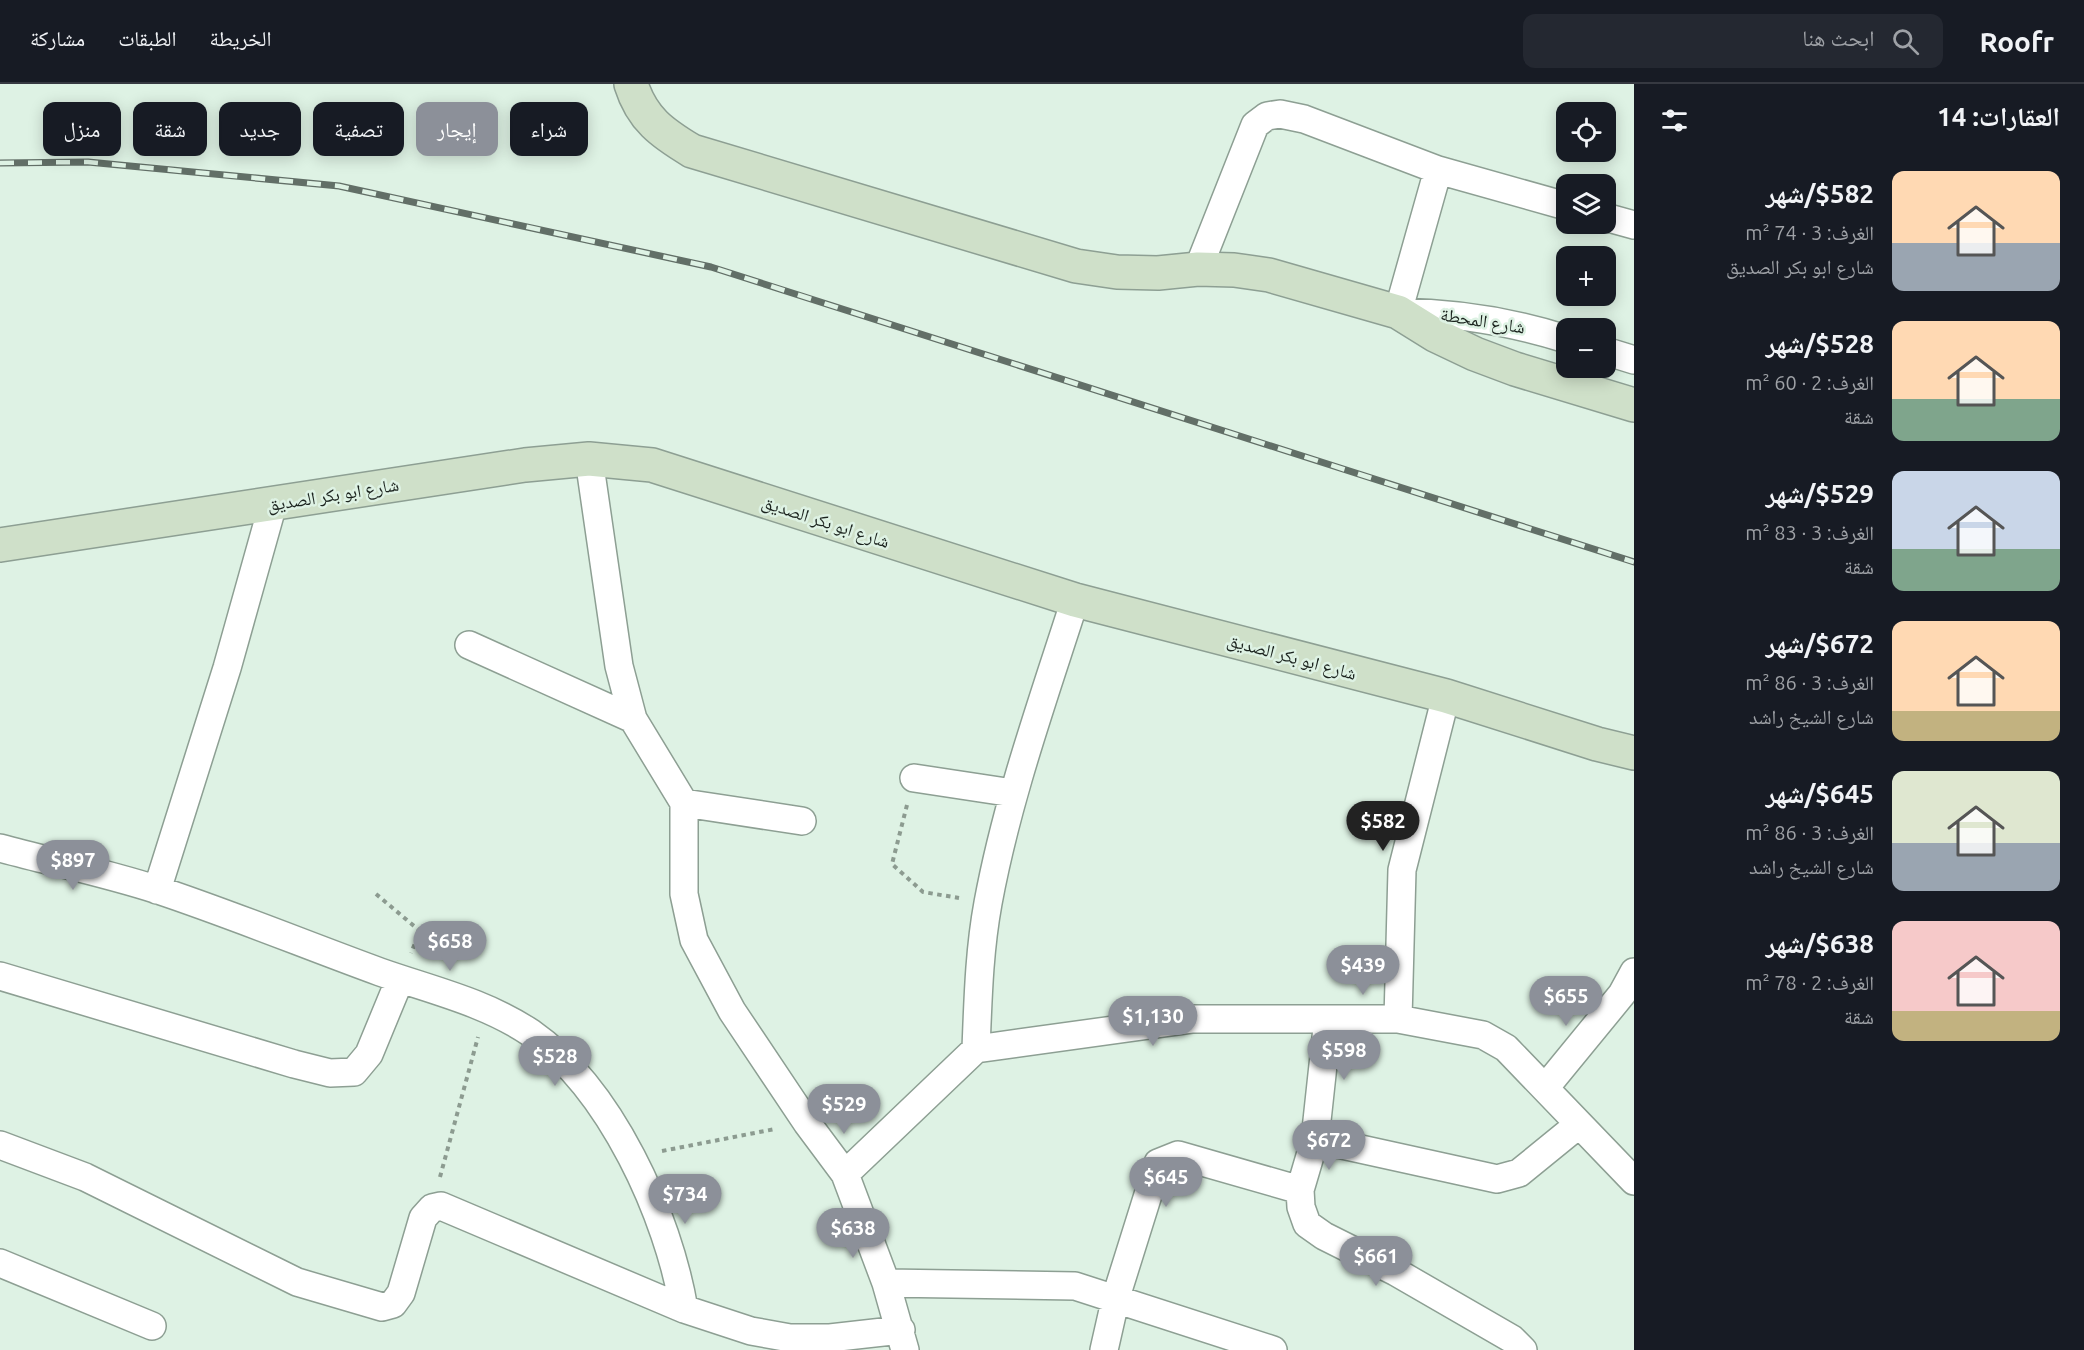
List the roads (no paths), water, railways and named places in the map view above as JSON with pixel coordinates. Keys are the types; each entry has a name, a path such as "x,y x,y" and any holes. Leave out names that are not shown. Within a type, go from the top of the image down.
{"street":[{"path":"631,84 637,102 660,132 693,151 1076,266 1117,272 1158,273 1198,269 1269,275 1398,312 1435,335 1474,354 1515,369 1634,405"},
{"path":"1198,269 1255,125 1267,116 1280,114 1304,119 1437,170 1556,203"},
{"path":"1398,312 1437,170"},
{"path":"1616,220 1634,225"},
{"name":"شارع المحطة","path":"1398,312 1442,312 1486,317 1556,336"},
{"path":"1616,354 1634,360"},
{"path":"0,1145 85,1177 297,1282 382,1307 393,1304 401,1293 423,1218 432,1208 441,1206 684,1309 751,1331 790,1338 903,1340 886,1283 845,1173 807,1123 732,1011 694,940 684,894 684,803 633,719 620,666 589,459"},
{"name":"شارع ابو بكر الصديق","path":"0,545 525,465 589,459 652,465 1075,600 1446,696 1597,744 1634,753"},
{"path":"157,890 227,668 273,504"},
{"path":"976,1049 980,964 988,903 1013,793 1075,600"},
{"path":"469,645 633,719"},
{"path":"1398,1019 1402,870 1446,696"},
{"path":"914,778 1013,793"},
{"path":"684,803 802,821"},
{"path":"0,848 157,890 486,1008 531,1033 550,1049 594,1095 632,1157 677,1272 684,1309"},
{"path":"0,976 294,1064 330,1072 354,1072 369,1054 400,979"},
{"path":"1545,1088 1630,992"},
{"path":"845,1173 976,1049 1193,1019 1398,1019 1483,1035 1506,1048 1634,1181"},
{"path":"1328,1019 1315,1138 1300,1190 1301,1208 1307,1224 1324,1236 1396,1272 1512,1339 1523,1350"},
{"path":"1315,1138 1497,1179 1519,1173 1578,1125"},
{"path":"1104,1350 1116,1297 1158,1163 1178,1155 1300,1190"},
{"path":"0,1263 152,1326"},
{"path":"886,1283 1075,1286 1116,1297 1273,1350"}],"railway":[{"path":"0,163 88,162 339,186 711,267 1634,562"}]}
